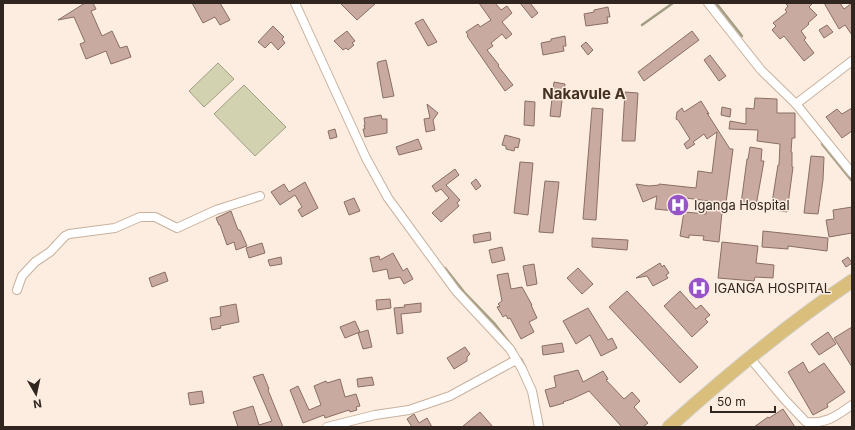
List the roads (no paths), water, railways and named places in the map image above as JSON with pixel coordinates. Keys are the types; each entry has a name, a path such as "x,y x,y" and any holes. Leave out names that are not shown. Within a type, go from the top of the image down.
{"main road":[{"path":"669,427 713,387 852,281"}],"street":[{"path":"295,3 366,158 388,198 456,291 510,349 522,369 532,391 539,427"},
{"path":"708,3 761,70 796,104 852,173"},
{"path":"796,104 852,61"},
{"path":"17,290 22,276 35,262 50,252 65,236 69,234 115,228 140,217 155,217 177,228 216,210 260,196"},
{"path":"750,358 785,400 806,422 816,423 831,419 852,405"},
{"path":"327,427 375,414 409,410 450,396 516,360"}],"waterway":[{"path":"642,25 673,3"},
{"path":"716,3 742,36"},
{"path":"822,144 852,181"},
{"path":"445,268 464,292 494,323 515,350"},
{"path":"521,359 525,367"}],"place":[{"name":"Iganga Hospital","path":"678,205"},
{"name":"IGANGA HOSPITAL","path":"699,288"}],"district":[{"name":"Nakavule A","path":"584,93"}]}
